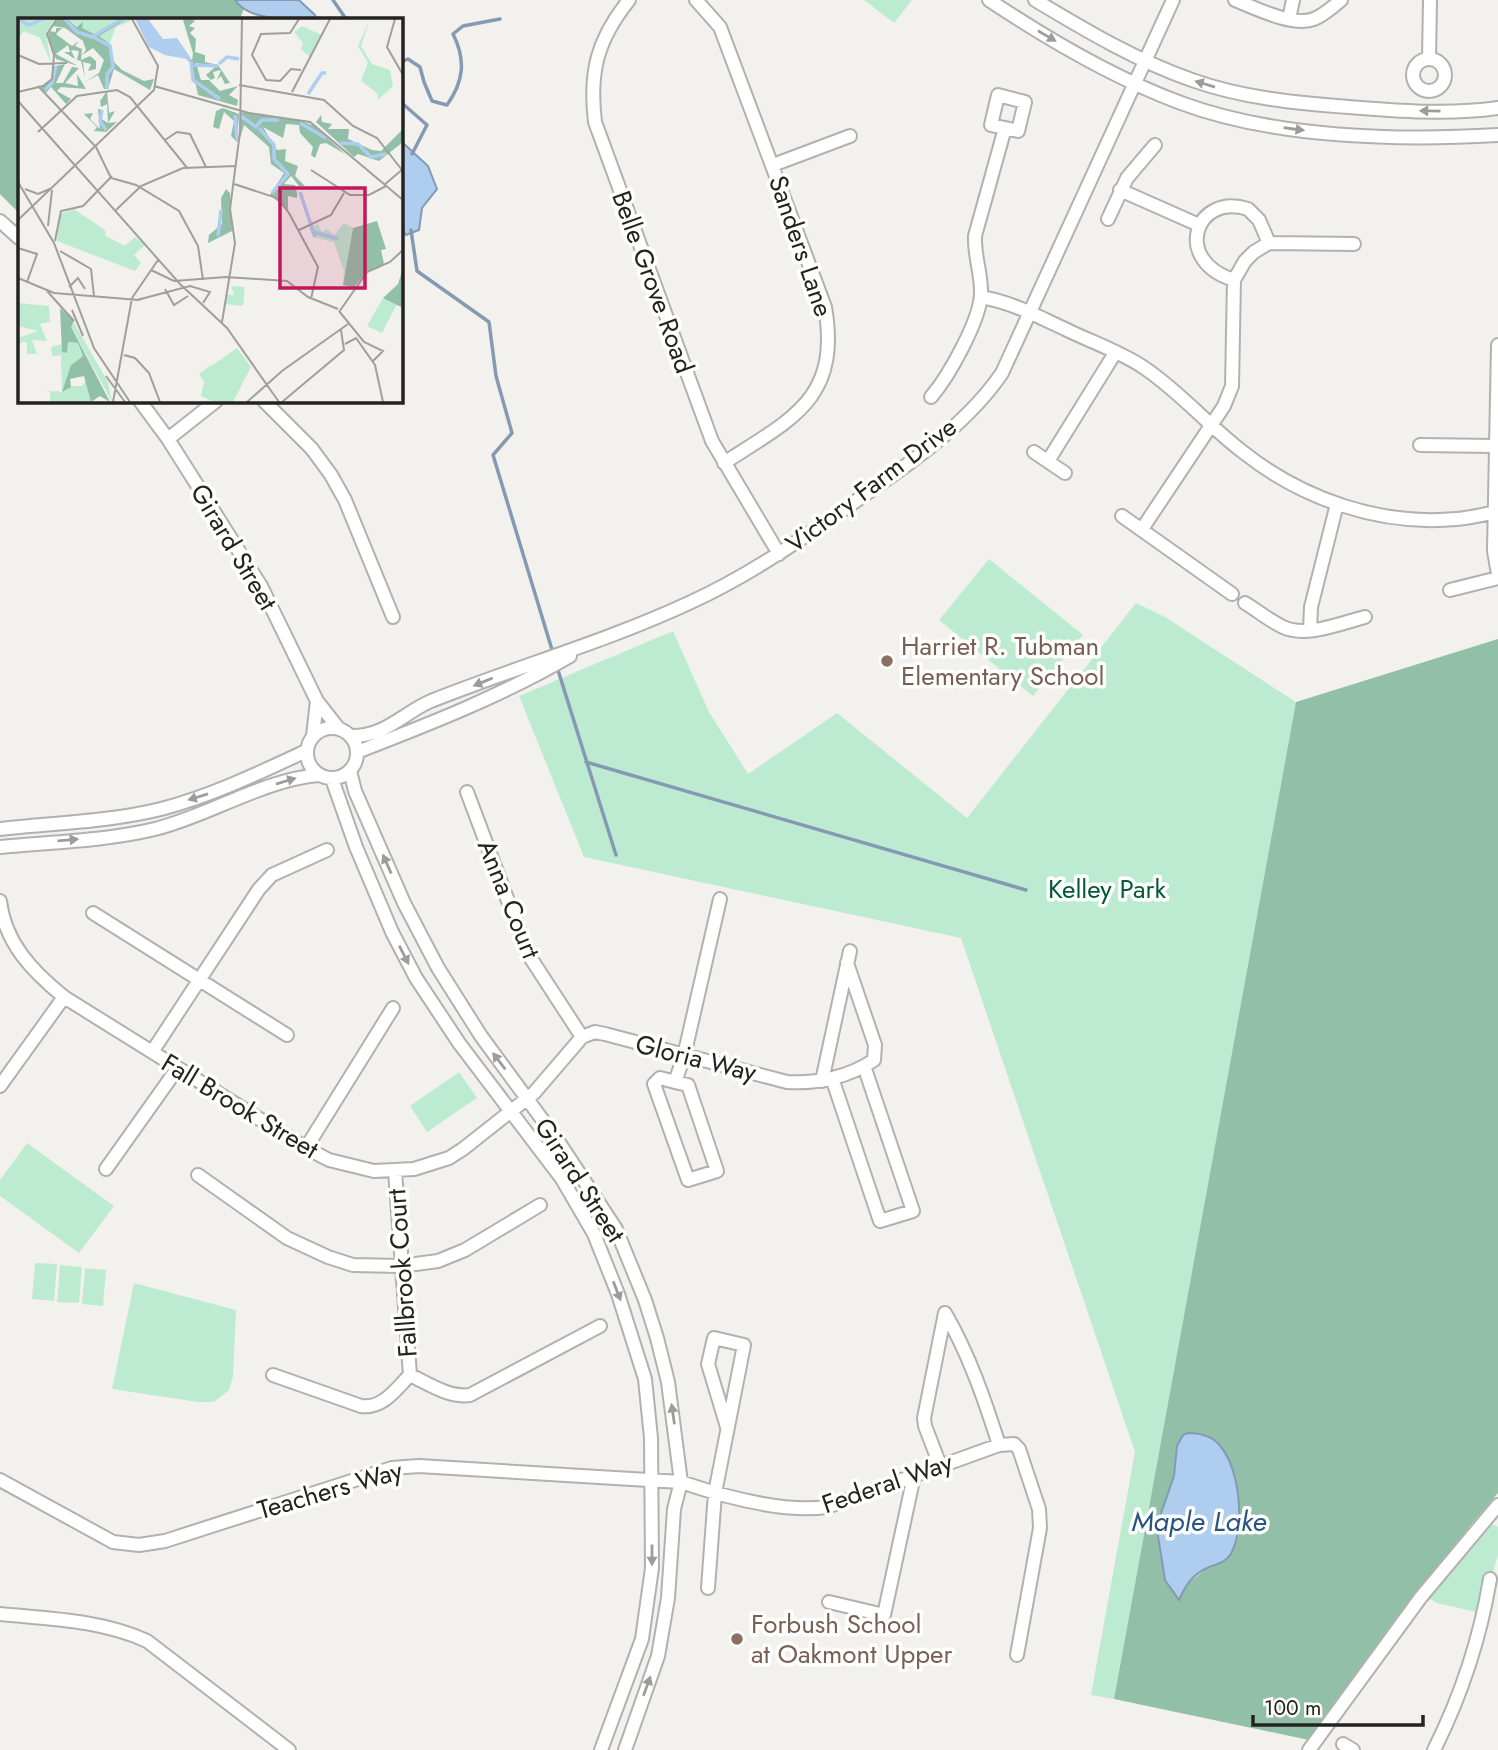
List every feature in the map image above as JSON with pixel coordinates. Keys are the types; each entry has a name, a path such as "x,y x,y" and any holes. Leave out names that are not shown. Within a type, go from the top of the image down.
{"street":[{"name":"Belle Grove Road","path":"629,0 603,39 593,74 595,122 701,414 724,463 779,554"},
{"name":"Sanders Lane","path":"696,0 720,27 825,307 829,332 821,381 814,397 797,415 724,463"},
{"path":"989,0 1044,35 1135,84 1184,104 1247,121 1305,130 1387,136 1498,135"},
{"path":"1035,0 1146,61 1221,89 1278,100 1427,112 1498,108"},
{"name":"Victory Farm Drive","path":"345,732 380,730 396,724 429,702 548,663 688,604 739,579 906,466 988,394 1002,373 1173,0"},
{"path":"1235,0 1301,21 1312,20 1337,1"},
{"path":"1289,19 1293,0"},
{"path":"1429,59 1430,0"},
{"path":"931,397 942,384 978,313 981,297 974,253 975,236 1005,128"},
{"path":"773,165 850,136"},
{"path":"1108,219 1120,190 1135,167 1155,145"},
{"path":"1120,190 1199,225"},
{"path":"1234,280 1220,276 1203,262 1198,251 1196,240 1199,225 1206,217 1222,208 1242,207 1253,212 1269,243"},
{"path":"0,221 18,237"},
{"path":"1142,529 1224,407 1232,386 1234,280 1254,252 1269,243 1354,244"},
{"path":"981,297 999,300 1030,313 1143,367 1175,390 1243,453 1278,477 1337,504 1375,516 1416,520 1456,519 1497,513"},
{"path":"1450,590 1498,576 1494,551 1497,513 1495,446 1498,345"},
{"path":"1048,461 1115,353"},
{"name":"Girard Street","path":"141,402 169,439 261,586 317,701 345,732"},
{"path":"169,439 215,402"},
{"path":"265,402 312,449 331,475 345,500 393,617"},
{"path":"1420,445 1495,446"},
{"path":"1034,452 1065,472"},
{"path":"1310,630 1311,607 1337,504"},
{"path":"1122,516 1232,594"},
{"path":"1245,603 1292,630 1310,630 1365,617"},
{"name":"Victory Farm Drive","path":"357,752 517,686 548,663"},
{"path":"317,701 313,736 306,751 309,765 319,775"},
{"path":"0,847 155,829 290,779 319,775 332,779 342,777 350,771 356,762 357,752 345,732 327,728 313,736"},
{"path":"0,829 95,820 160,809 211,793 306,751"},
{"name":"Girard Street","path":"350,771 355,791 399,890 438,968 481,1036 587,1181 617,1229 645,1300 668,1382 681,1482 674,1509 667,1598 658,1656 625,1750"},
{"name":"Girard Street","path":"332,779 361,859 392,932 416,978 459,1043 562,1179 594,1234 618,1294 645,1379 651,1438 652,1568 642,1639 601,1750"},
{"name":"Anna Court","path":"467,792 528,954 582,1037"},
{"path":"152,1052 197,979 272,875 327,850"},
{"path":"675,1082 684,1056 720,899"},
{"name":"Fall Brook Street","path":"0,901 1,916 16,948 37,975 64,997 177,1069 329,1160 354,1167 395,1171 414,1169 449,1158 527,1099"},
{"path":"93,913 287,1035"},
{"path":"848,957 875,1045 874,1060 864,1066 913,1211 880,1221 827,1079 848,957"},
{"path":"0,1086 64,997"},
{"path":"306,1148 393,1007"},
{"name":"Gloria Way","path":"582,1037 595,1032 787,1082 809,1083 864,1066"},
{"path":"527,1099 582,1037"},
{"path":"106,1169 177,1069"},
{"path":"660,1078 675,1082 688,1086 717,1171 688,1180 654,1084 660,1078"},
{"name":"Fallbrook Court","path":"395,1171 410,1375"},
{"path":"198,1175 287,1238 353,1265 401,1266 439,1261 465,1250 540,1205"},
{"path":"940,1465 924,1418 945,1313 956,1332 1004,1444 1019,1449 1040,1509 1040,1528 1017,1655"},
{"path":"273,1376 369,1407 384,1401 410,1375 450,1394 470,1395 600,1326"},
{"path":"708,1588 715,1493 744,1345 714,1338 708,1364 727,1427"},
{"name":"Federal Way","path":"681,1482 715,1493 808,1510 827,1507 1004,1444"},
{"name":"Teachers Way","path":"0,1480 113,1542 139,1545 165,1541 392,1468 419,1466 681,1482"},
{"path":"829,1602 884,1615 914,1476"},
{"path":"1309,1750 1421,1597 1498,1505"},
{"path":"1434,1750 1455,1708 1484,1615 1490,1579"},
{"path":"0,1614 91,1623 122,1630 147,1641 289,1750"}],"green space":[{"path":"0,0 247,0 240,18 18,18 18,212 0,194"},
{"path":"864,0 912,0 894,23"},
{"path":"989,559 1083,635 1033,696 939,620"},
{"name":"Kelley Park","path":"1136,603 1165,617 1296,702 1114,1699 1091,1695 1135,1452 961,938 584,857 519,696 673,631 709,712 748,774 837,713 967,818"},
{"path":"1498,639 1498,1493 1424,1583 1309,1740 1114,1699 1296,702","holes":["1183,1435 1207,1435 1221,1446 1231,1464 1237,1486 1239,1514 1206,1569 1186,1585 1179,1599 1165,1580 1158,1536 1160,1516 1174,1476 1177,1446"]},
{"path":"459,1072 477,1098 427,1132 410,1106"},
{"path":"27,1143 114,1206 79,1253 0,1196 0,1180"},
{"path":"35,1263 57,1264 54,1301 32,1299"},
{"path":"60,1265 82,1267 79,1303 57,1302"},
{"path":"85,1268 106,1270 103,1306 82,1304"},
{"path":"134,1283 236,1310 233,1376 229,1390 214,1402 112,1389"},
{"path":"1485,1521 1498,1527 1498,1555 1481,1613 1437,1603 1425,1596"}],"water":[{"path":"235,0 299,0 316,18 272,18 242,7"},
{"path":"402,142 428,166 437,189 422,208 419,230 406,235 402,229"},
{"name":"Maple Lake","path":"1188,1433 1210,1438 1218,1443 1227,1457 1233,1470 1239,1516 1235,1544 1228,1558 1193,1578 1179,1600 1165,1580 1158,1536 1160,1516 1174,1476 1177,1446 1183,1435"}],"waterway":[{"path":"333,0 345,18"},
{"path":"402,62 408,59 420,67 432,101 447,105 457,87 461,70 460,53 453,34 463,26 500,19"},
{"path":"402,99 403,104 427,125 412,154"},
{"path":"411,230 417,271 489,322 496,376 512,433 493,455 553,653"},
{"path":"557,667 616,855"},
{"path":"586,762 1026,890"}],"place":[{"name":"Harriet R. Tubman Elementary School","path":"887,661"},
{"name":"Forbush School at Oakmont Upper","path":"737,1639"}]}
